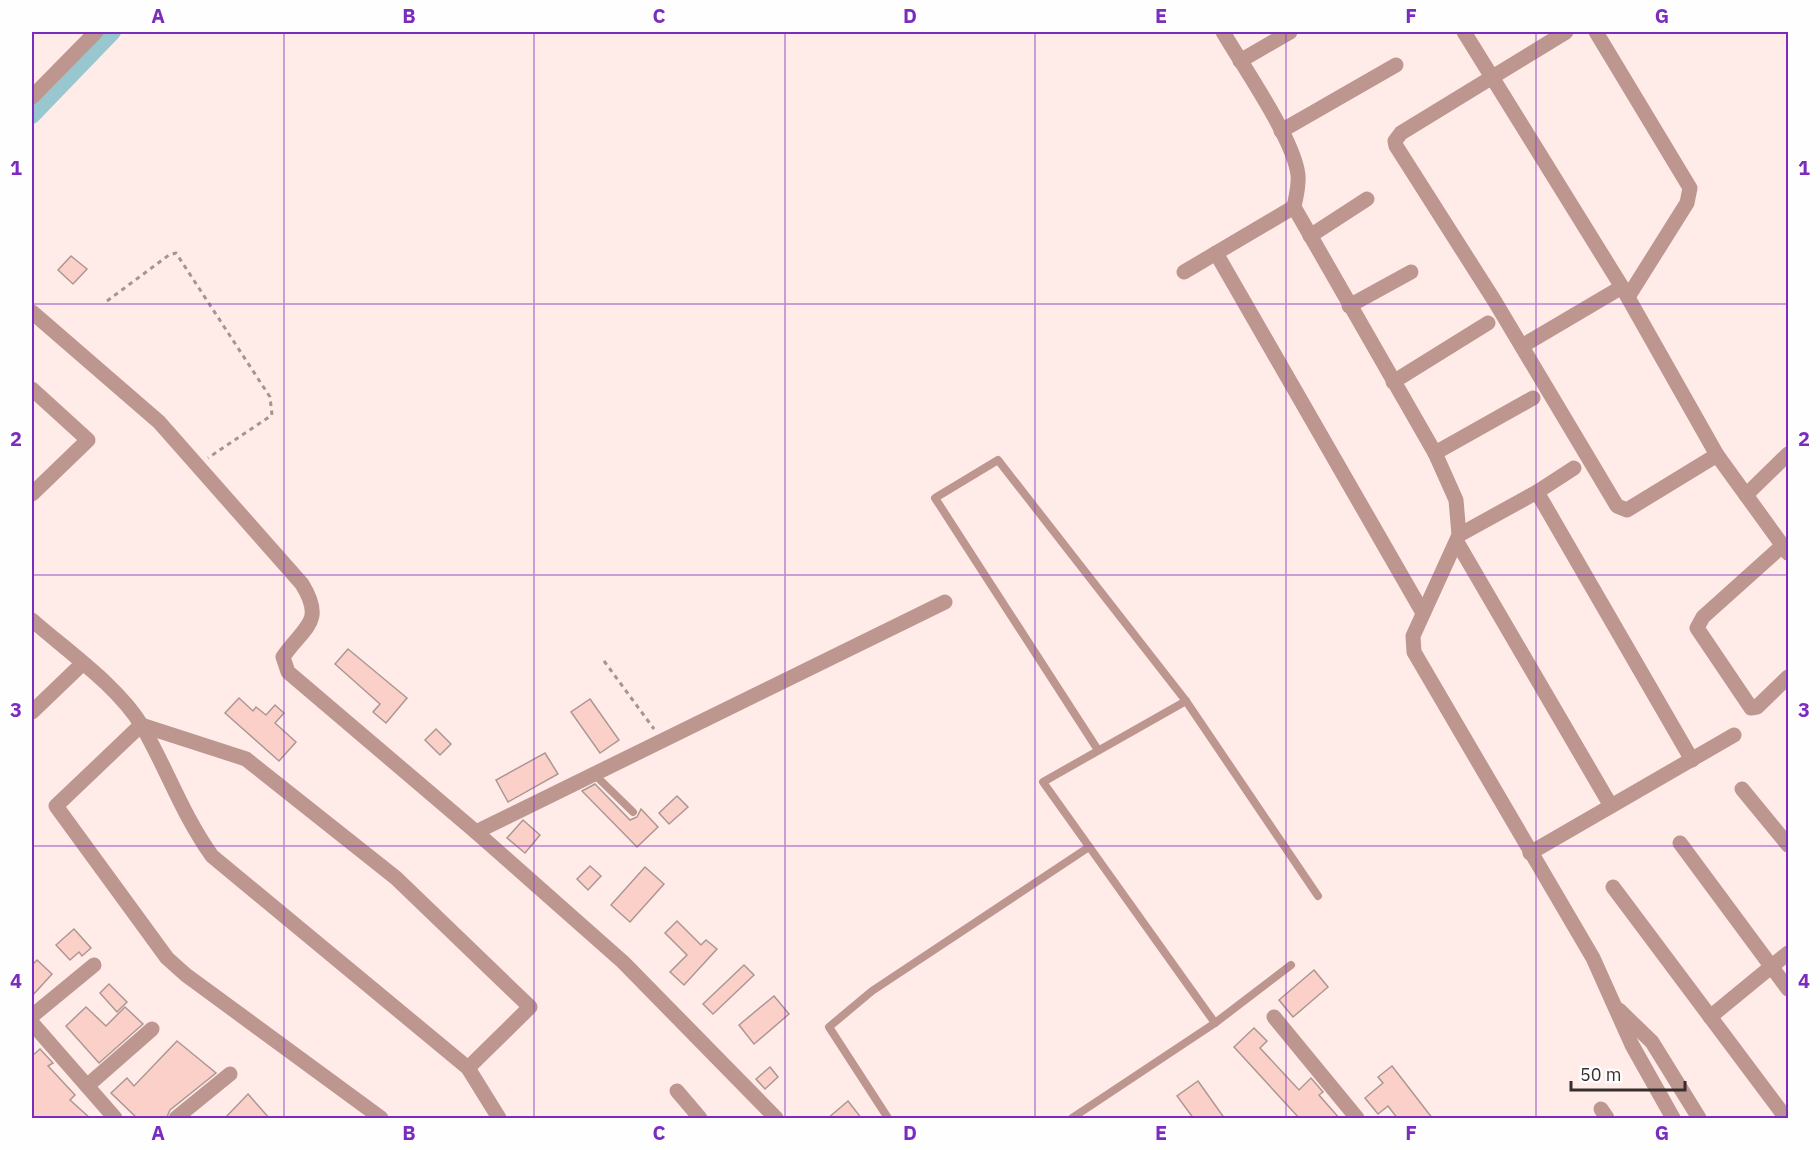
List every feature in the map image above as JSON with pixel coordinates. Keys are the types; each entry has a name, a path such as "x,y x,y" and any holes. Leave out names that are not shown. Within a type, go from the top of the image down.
{"street":[{"path":"32,97 96,32"},
{"path":"1223,32 1281,131 1298,173 1294,207 1435,453 1456,500 1458,539 1611,806"},
{"path":"1240,61 1290,32"},
{"path":"1464,32 1625,292 1717,455 1785,550 1703,617 1697,628 1749,707 1757,707 1788,677"},
{"path":"1566,32 1401,133 1395,141 1522,346 1617,506 1628,510 1717,455"},
{"path":"1522,346 1625,292 1687,203 1690,188 1596,32"},
{"path":"1281,131 1396,65"},
{"path":"1311,236 1367,200"},
{"path":"1184,272 1294,207"},
{"path":"1216,253 1423,613"},
{"path":"1349,306 1411,272"},
{"path":"32,312 159,423 302,584 312,599 314,614 309,628 283,657 288,672 476,831 623,962 776,1119"},
{"path":"1393,382 1488,323"},
{"path":"32,389 88,440 32,494"},
{"path":"1435,453 1533,398"},
{"path":"1746,495 1788,454"},
{"path":"1574,468 1458,539 1413,636 1414,652 1593,958 1632,1045 1672,1119"},
{"path":"1536,492 1692,760"},
{"path":"476,831 945,602"},
{"path":"32,621 108,686 141,725 192,828 212,856 468,1068 499,1119"},
{"path":"32,712 82,664"},
{"path":"141,725 246,759 396,878 530,1007 468,1068"},
{"path":"141,725 56,806 167,958 186,975 381,1119"},
{"path":"1530,853 1734,735"},
{"path":"1742,789 1788,844"},
{"path":"1680,843 1788,989"},
{"path":"1613,887 1786,1119"},
{"path":"1710,1017 1788,953"},
{"path":"32,1016 94,965"},
{"path":"1615,1006 1652,1042 1699,1119"},
{"path":"1274,1017 1358,1119"},
{"path":"32,1023 116,1119"},
{"path":"87,1086 152,1029"},
{"path":"176,1119 230,1074"},
{"path":"677,1091 700,1119"}],"lane":[{"path":"1098,750 935,498 998,460 1186,701 1318,896"},
{"path":"1186,701 1043,782 1215,1023"},
{"path":"594,774 633,812"},
{"path":"888,1119 829,1027 872,991 1089,847"},
{"path":"1072,1119 1215,1023 1291,965"}],"path":[{"path":"107,301 176,253 270,397 272,415 197,465"},
{"path":"604,661 663,740"}],"building":[{"path":"71,256 87,269 73,284 58,270"},
{"path":"348,649 407,698 386,723 373,712 380,704 335,664"},
{"path":"239,698 253,711 256,707 266,715 275,705 284,713 275,723 296,742 279,761 225,713"},
{"path":"590,699 619,740 600,753 571,712"},
{"path":"436,729 451,744 440,755 425,740"},
{"path":"545,753 558,774 508,802 496,780"},
{"path":"595,784 630,820 637,817 641,809 658,827 637,847 582,791"},
{"path":"677,796 688,807 669,824 659,813"},
{"path":"523,820 540,835 525,853 507,838"},
{"path":"590,866 601,876 588,890 577,879"},
{"path":"645,867 664,884 630,922 611,905"},
{"path":"677,921 701,945 706,940 717,949 684,985 670,972 687,955 665,933"},
{"path":"74,929 91,948 82,956 79,952 70,960 56,945"},
{"path":"37,960 52,974 32,996 32,965"},
{"path":"744,965 754,975 713,1014 703,1004"},
{"path":"1314,970 1328,987 1293,1017 1279,1000"},
{"path":"109,984 127,1002 117,1012 100,993"},
{"path":"774,996 789,1014 754,1044 739,1025"},
{"path":"86,1007 106,1026 125,1007 143,1024 99,1063 66,1026"},
{"path":"1254,1028 1267,1041 1260,1048 1299,1090 1311,1078 1323,1092 1319,1095 1340,1119 1300,1119 1234,1047"},
{"path":"177,1041 216,1073 170,1110 166,1119 138,1119 111,1093 127,1078 134,1086"},
{"path":"40,1049 53,1063 48,1066 75,1095 70,1100 91,1119 32,1119 32,1056"},
{"path":"1392,1066 1433,1119 1398,1119 1388,1106 1378,1114 1365,1098 1383,1083 1378,1077"},
{"path":"770,1067 778,1077 765,1089 756,1079"},
{"path":"1198,1081 1225,1119 1194,1119 1177,1096"},
{"path":"248,1094 270,1119 224,1119"},
{"path":"848,1101 862,1119 827,1119"}],"waterway":[{"path":"32,116 113,32"}]}
